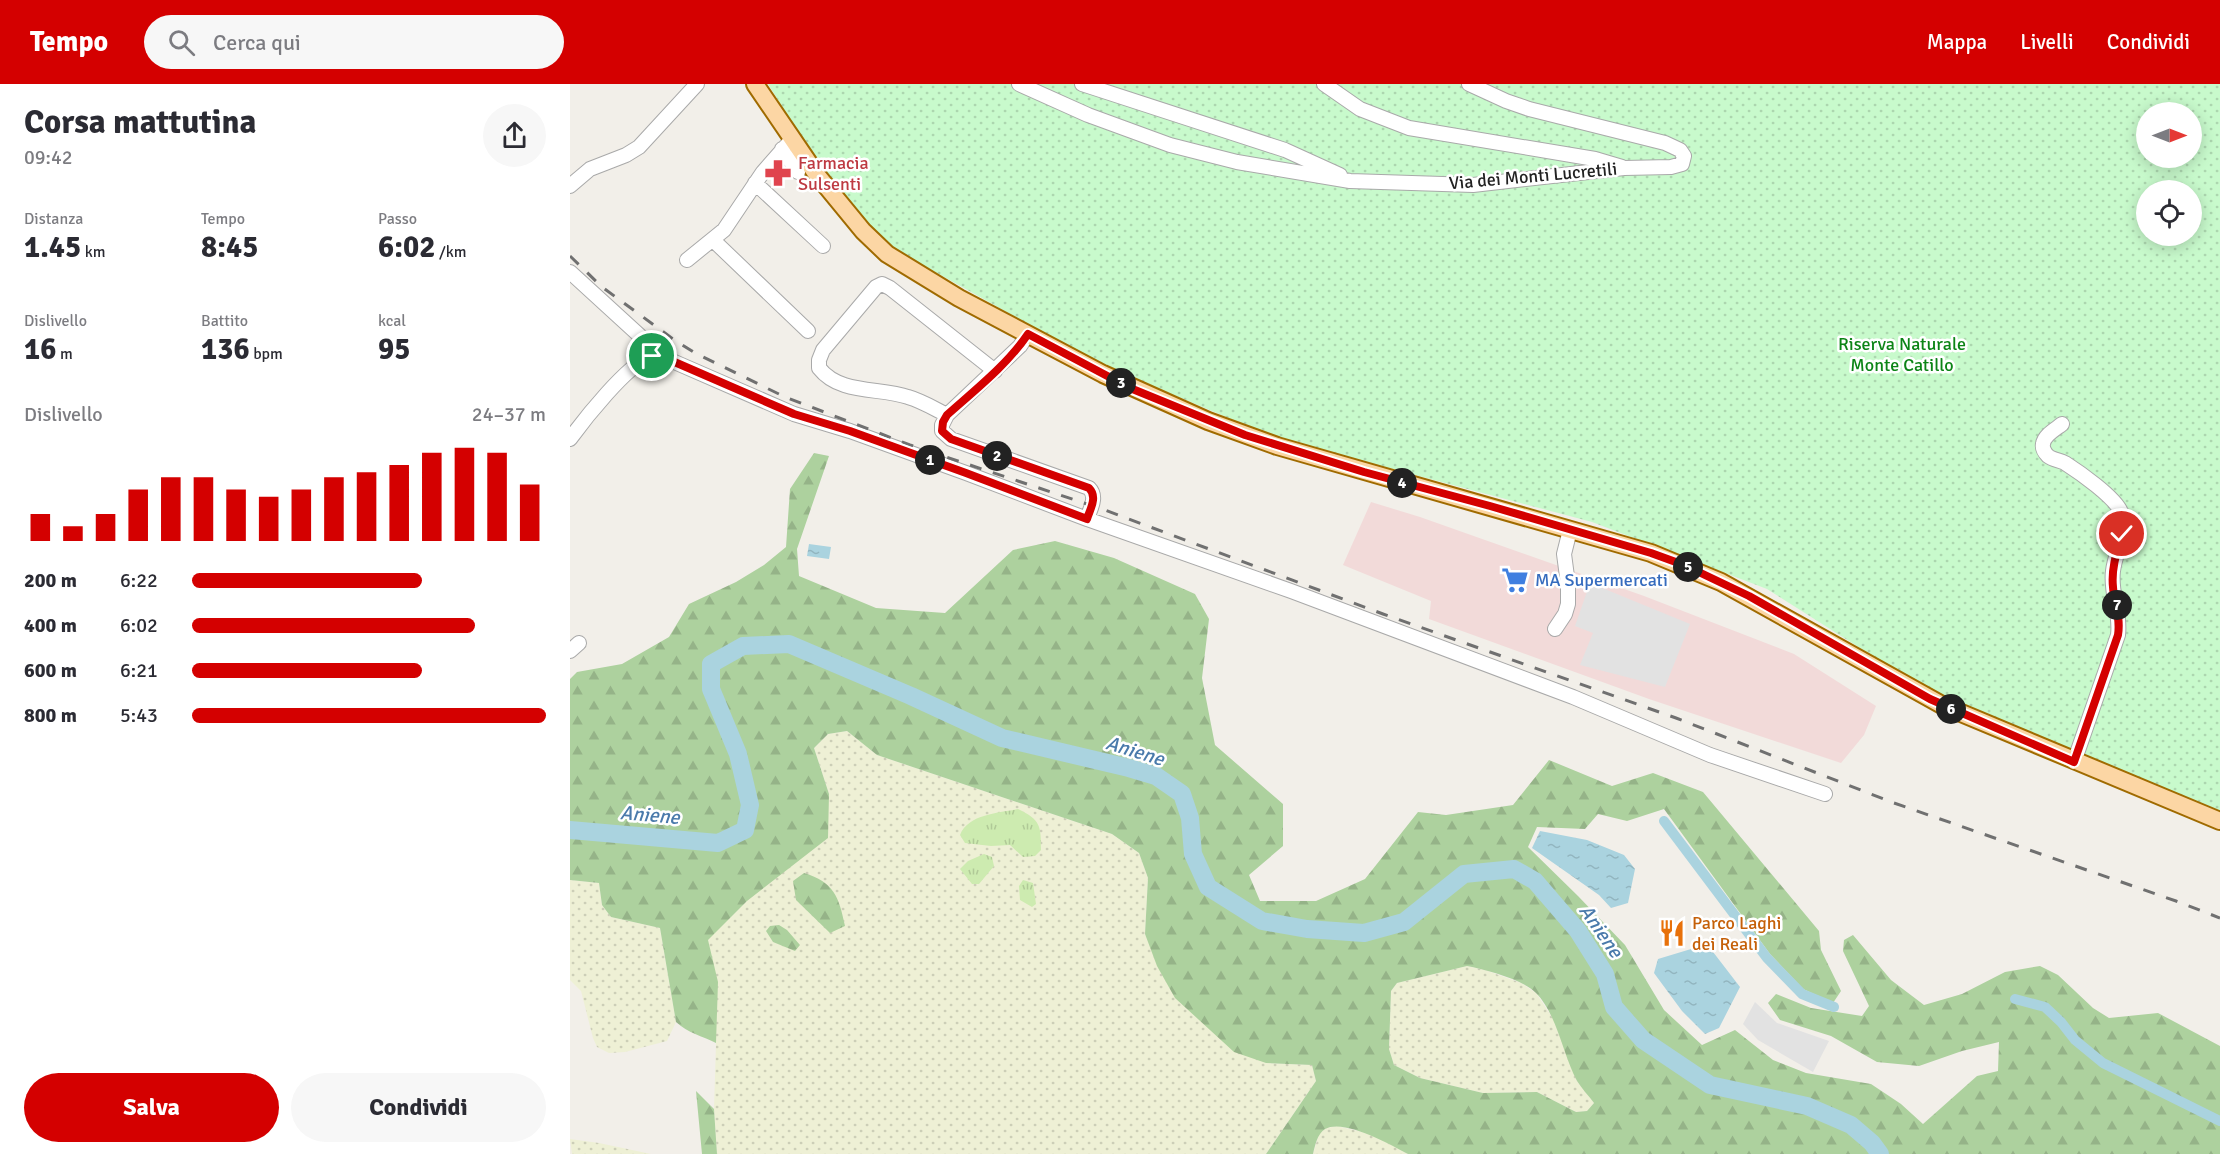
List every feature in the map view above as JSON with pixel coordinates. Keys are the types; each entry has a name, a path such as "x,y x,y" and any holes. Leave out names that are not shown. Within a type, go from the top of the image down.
{"main road":[{"path":"755,84 787,144 817,175 858,225 887,254 959,298 1130,388 1245,435 1358,470 1660,555 1712,577 1930,699 2074,762 2217,816"}],"street":[{"path":"570,186 595,166 626,155 639,147 697,84"},
{"name":"Via dei Monti Lucretili","path":"1019,84 1088,115 1177,147 1237,162 1350,181 1473,185 1624,168 1682,164 1684,156 1680,150 1665,143 1529,109 1469,84"},
{"path":"1082,84 1285,150 1328,168 1350,181"},
{"path":"1324,84 1360,109 1404,127 1595,159 1624,168"},
{"path":"687,260 730,223 755,183 787,144 798,172"},
{"path":"755,183 823,246"},
{"path":"713,240 808,331"},
{"path":"570,272 663,357"},
{"path":"947,415 909,397 843,385 832,380 819,368 821,353 876,287 882,284 890,288 994,371"},
{"path":"1028,334 1020,346 947,415 942,428 944,434 951,439 1089,488 1094,499 1087,519"},
{"path":"570,439 629,372 649,357 663,357 794,414 850,431 1087,519 1302,595 1573,697 1710,755 1825,794"},
{"path":"2062,424 2044,441 2043,447 2046,454 2070,466 2113,501 2121,511 2123,520 2113,576 2113,589 2120,620 2118,635 2074,762"},
{"path":"1555,629 1565,614 1569,601 1564,554 1570,530"}],"shaded area":[{"path":"1371,502 1644,596 1794,654 1876,706 1864,735 1841,763 1649,699 1429,619 1431,601 1343,565"},
{"path":"1590,583 1690,624 1665,687 1580,665 1593,633 1575,626"},
{"path":"1755,1002 1777,1023 1829,1041 1813,1072 1758,1040 1743,1024"}],"green space":[{"name":"Riserva Naturale Monte Catillo","path":"768,84 2220,84 2220,813 1931,693 1767,589 1592,522 1276,438 1100,364 887,245 817,162"},
{"path":"814,453 829,456 797,549 799,576 876,608 945,613 1013,550 1055,541 1114,558 1195,594 1209,619 1202,678 1215,745 1283,804 1283,846 1249,875 1260,901 1316,901 1365,879 1418,812 1446,815 1513,805 1549,760 1612,786 1653,773 1703,792 1819,931 1821,950 1841,991 1833,1003 1803,989 1770,954 1664,809 1627,821 1598,814 1585,829 1537,827 1528,847 1625,945 1664,1010 1702,1045 1735,1030 1773,1060 1806,1073 1871,1084 1901,1104 1923,1124 1977,1076 1998,1071 1999,1042 1962,1051 1919,1066 1877,1062 1831,1036 1780,1020 1768,1003 1776,994 1811,1008 1862,1016 1869,1006 1843,951 1844,940 1853,935 1891,980 1924,1005 1962,994 2005,972 2040,966 2058,975 2093,1008 2109,1018 2158,1013 2220,1046 2220,1154 1408,1154 1367,1134 1344,1127 1333,1127 1325,1129 1320,1134 1313,1154 1266,1154 1316,1081 1312,1065 1266,1063 1234,1052 1175,998 1157,966 1145,934 1148,878 1139,853 1112,834 877,755 847,731 828,734 814,748 829,794 828,838 747,901 708,940 718,982 716,1043 695,1034 676,1022 660,928 611,917 602,905 599,883 570,880 570,679 577,672 622,664 669,637 689,604 736,582 764,565 786,547 790,489","holes":["1467,966 1522,983 1536,993 1555,1023 1577,1081 1594,1103 1587,1111 1576,1112 1537,1092 1483,1093 1420,1078 1394,1065 1389,1049 1391,991 1397,983"]},
{"path":"847,731 877,755 1112,834 1139,853 1148,878 1145,935 1266,1063 1312,1065 1316,1081 1266,1154 717,1154 714,1109 716,1043 707,940 747,901 829,794 814,748 828,734"},
{"path":"1018,809 1035,820 1040,829 1041,850 1035,856 1023,857 1010,845 991,846 965,843 960,835 964,828 977,819 993,813"},
{"path":"984,854 992,857 994,866 979,884 972,884 960,869 968,861"},
{"path":"804,873 822,881 834,892 845,926 830,933 796,900 793,881"},
{"path":"570,880 599,883 602,905 611,917 660,928 676,1022 667,1041 625,1052 609,1053 597,1047 581,991 570,980"},
{"path":"1023,880 1033,883 1036,904 1032,907 1020,900 1019,886"},
{"path":"779,925 787,930 800,945 795,951 773,942 766,931 770,926"},
{"path":"1467,966 1521,983 1536,993 1554,1020 1577,1081 1594,1103 1587,1111 1576,1112 1537,1092 1483,1093 1420,1078 1394,1065 1389,1049 1391,991 1397,983"},
{"path":"696,1091 714,1109 717,1154 702,1154"},
{"path":"1337,1126 1374,1135 1408,1154 1313,1154 1319,1134 1326,1128"},
{"path":"570,1139 599,1143 651,1154 572,1154"}],"water":[{"path":"809,544 831,547 829,559 807,556"},
{"path":"1540,831 1587,840 1624,855 1635,869 1628,903 1611,908 1599,895 1532,848"},
{"path":"1710,948 1740,987 1719,1028 1705,1034 1682,1011 1654,973 1658,959 1691,949"}],"waterway":[{"name":"Aniene","path":"570,830 718,843 745,830 750,805 738,754 711,689 711,664 743,646 789,644 1002,738 1156,776 1182,794 1190,818 1193,854 1208,887 1262,921 1307,929 1364,933 1404,922 1464,874 1514,869 1535,881 1578,931 1605,974 1614,1007 1643,1040 1710,1085 1807,1106 1851,1125 1872,1143 1880,1154"},
{"path":"1664,821 1767,958 1802,994 1834,1007"},
{"path":"2015,999 2045,1007 2075,1040 2103,1063 2220,1121"}],"railway":[{"path":"570,256 602,287 673,339 695,353 785,397 910,445 1102,509 1383,614 1676,718 1894,803 2220,918"}],"place":[{"name":"Farmacia Sulsenti","path":"778,173"},
{"name":"MA Supermercati","path":"1515,580"},
{"name":"Parco Laghi dei Reali","path":"1672,933"}],"route":[{"path":"652,356 663,357 794,414 850,431 1087,519 1094,499 1089,488 951,439 942,431 947,415 1000,366 1020,346 1028,334 1130,388 1208,421 1276,446 1660,555 1749,596 1930,699 2074,762 2118,635 2120,620 2113,589 2113,576 2122,534"}]}
